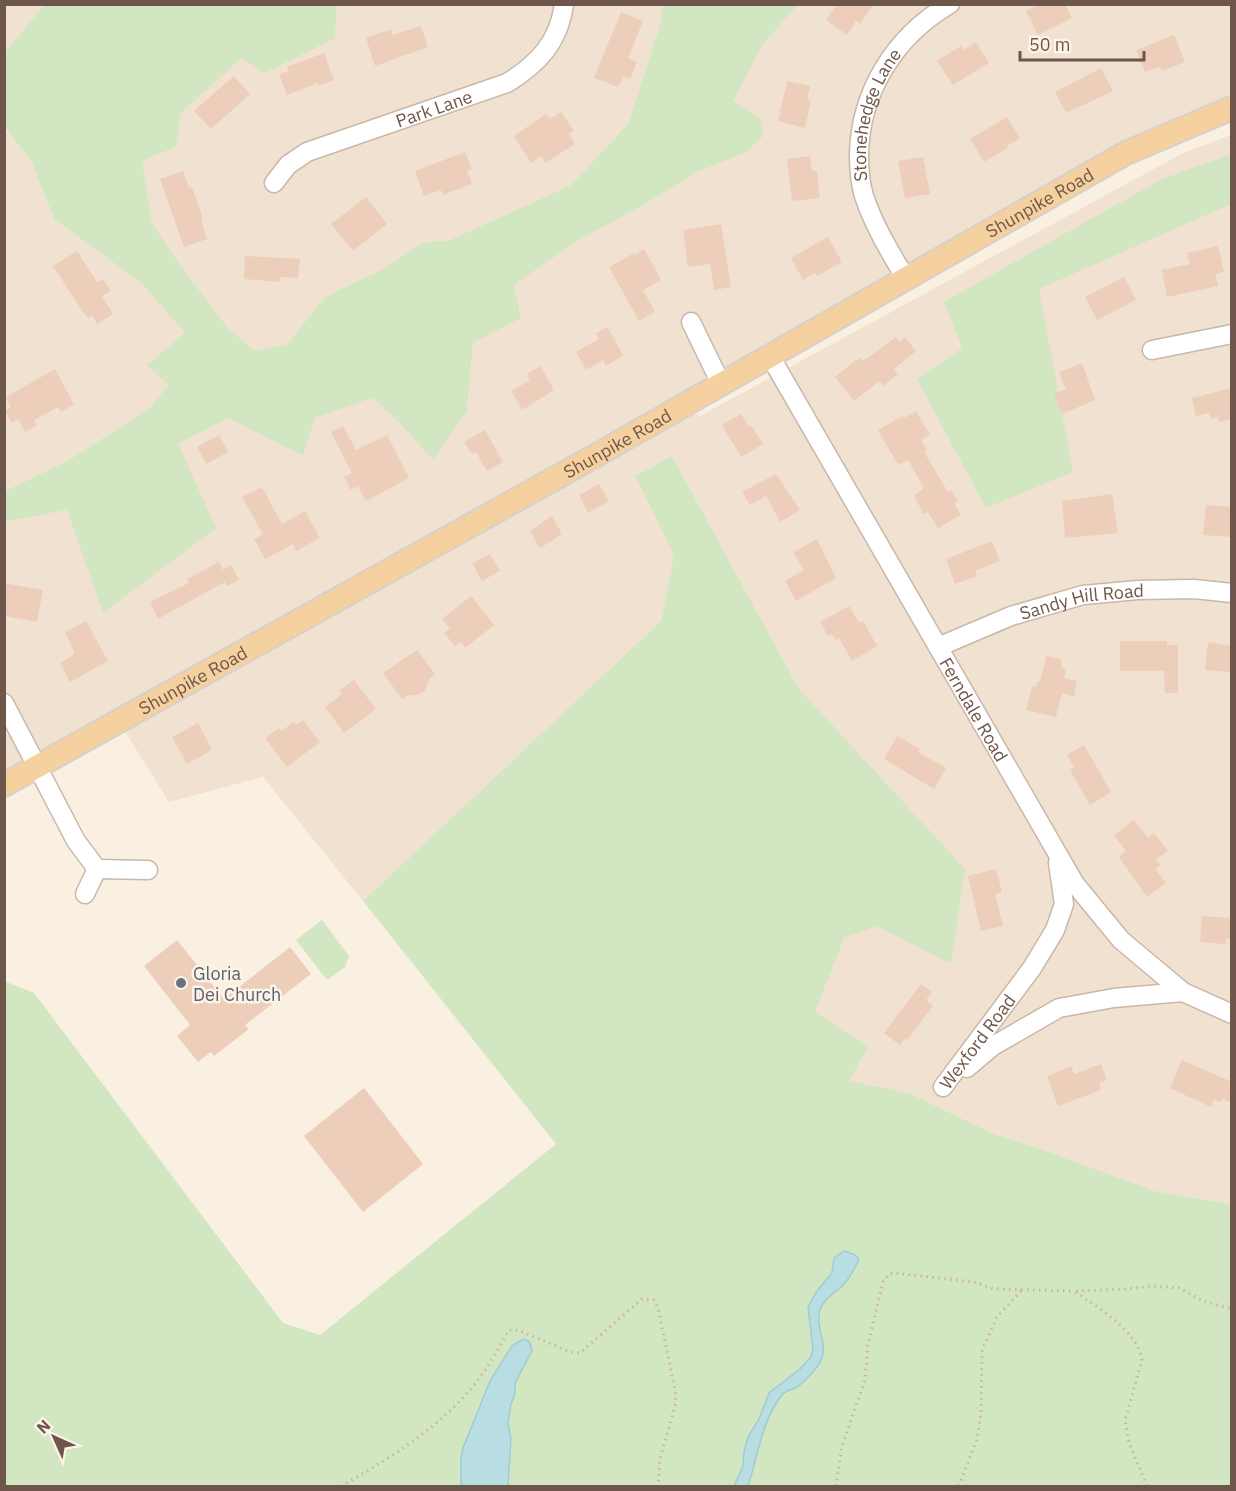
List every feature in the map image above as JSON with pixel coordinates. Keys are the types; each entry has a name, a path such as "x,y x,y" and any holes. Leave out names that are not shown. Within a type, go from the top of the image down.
{"main road":[{"name":"Shunpike Road","path":"4,784 485,518 1126,153 1232,108"}],"street":[{"name":"Park Lane","path":"274,183 288,165 308,152 507,83 526,71 550,46 560,26 564,4"},
{"name":"Stonehedge Lane","path":"906,279 879,232 864,195 859,173 863,116 870,94 893,54 925,22 950,4"},
{"path":"691,322 721,384"},
{"path":"1152,350 1232,334"},
{"name":"Ferndale Road","path":"770,356 1075,884 1121,940 1183,992 1232,1014"},
{"name":"Sandy Hill Road","path":"938,648 1011,616 1083,595 1183,589 1232,593"},
{"path":"4,703 39,766 76,841 97,869"},
{"name":"Wexford Road","path":"1057,853 1064,904 1055,930 1032,968 943,1087 993,1046 1059,1008 1114,998 1183,992"},
{"path":"97,869 148,870"},
{"path":"85,894 97,869"}],"path":[{"path":"836,1486 842,1446 865,1380 868,1344 883,1282 889,1274 974,1282 994,1289 1074,1291 1152,1286 1179,1288 1203,1301 1232,1309"},
{"path":"959,1486 977,1439 981,1413 982,1350 997,1317 1022,1290"},
{"path":"1074,1291 1112,1317 1137,1344 1142,1360 1125,1420 1129,1443 1147,1486"},
{"path":"341,1486 404,1448 431,1427 472,1387 484,1372 509,1330 518,1330 570,1352 580,1353 642,1299 648,1298 654,1300 658,1308 676,1402 660,1459 658,1486"}],"shaded area":[{"path":"4,5 44,5 5,52"},
{"path":"337,5 663,5 660,25 628,124 571,185 450,240 422,243 383,269 325,297 287,344 255,351 228,328 180,265 152,223 142,161 176,147 181,113 241,57 335,38"},
{"path":"798,5 1231,5 1231,108 1126,153 5,781 5,522 67,510 104,613 178,444 228,418 303,456 315,418 372,398 399,422 467,411 473,343 521,317 514,285 579,240 640,207 697,172 745,153 760,118 732,102 763,44"},
{"path":"4,128 31,161 54,219 141,283 185,333 148,365 168,385 151,407 69,460 5,491"},
{"path":"1231,135 1231,1204 1155,1191 994,1134 909,1093 849,1082 815,1012 844,937 799,689 672,456 635,476 674,555 661,621 363,901 263,777 169,802 119,722 680,408 700,416 1181,154"}],"green space":[{"path":"44,5 337,5 335,38 265,73 241,58 181,113 176,147 142,161 152,223 180,265 228,328 255,351 287,344 325,297 383,269 422,243 450,240 571,185 628,124 660,25 663,5 798,5 763,44 733,101 760,118 764,135 745,153 697,172 640,207 579,240 514,285 521,318 473,343 467,411 433,460 399,422 372,398 315,418 303,456 228,418 178,444 216,528 103,613 67,510 5,522 5,491 69,460 151,407 168,385 147,365 185,333 141,283 54,219 31,161 5,128 5,52"},
{"path":"1231,154 1231,204 1039,289 1073,472 986,508 917,379 962,348 944,302 1160,180"},
{"path":"672,456 799,689 965,869 951,964 877,926 844,938 815,1012 868,1047 849,1081 909,1093 994,1134 1155,1191 1231,1204 1231,1486 5,1486 4,981 34,993 283,1323 320,1335 556,1144 363,901 661,621 674,555 635,476"},
{"path":"322,920 349,956 345,967 327,980 296,940"}],"water":[{"path":"844,1251 859,1259 847,1280 820,1310 822,1358 806,1379 797,1387 786,1391 774,1406 764,1428 748,1486 734,1486 743,1466 748,1437 759,1419 769,1393 800,1369 811,1357 813,1350 808,1307 817,1291 832,1273 834,1258"},
{"path":"523,1339 530,1342 532,1351 515,1383 515,1394 511,1404 508,1423 511,1439 508,1486 461,1486 463,1448 490,1381 512,1346"}],"building":[{"path":"837,4 874,4 860,24 856,21 847,35 826,20"},
{"path":"1040,4 1065,4 1072,18 1038,35 1026,11"},
{"path":"621,12 643,21 628,58 637,62 630,79 623,76 618,87 594,78"},
{"path":"421,26 428,47 375,66 366,38 391,29 393,35"},
{"path":"1174,35 1185,62 1162,71 1160,67 1145,72 1136,50"},
{"path":"976,42 989,63 953,85 937,61 961,46 964,50"},
{"path":"324,53 334,80 318,86 317,83 287,95 279,74 289,71 287,67"},
{"path":"1101,68 1113,91 1066,113 1055,92"},
{"path":"234,76 250,94 211,129 194,111"},
{"path":"787,81 810,86 807,99 811,100 805,128 778,121"},
{"path":"561,112 574,131 569,134 575,144 545,163 541,156 531,163 514,136 546,114 550,119"},
{"path":"1007,117 1020,138 984,162 970,139"},
{"path":"465,152 472,169 467,171 472,184 443,195 441,190 424,196 415,171"},
{"path":"810,156 812,171 817,171 820,198 792,201 787,159"},
{"path":"923,157 930,194 905,198 898,161"},
{"path":"183,171 189,188 192,187 207,239 184,247 160,179"},
{"path":"366,197 387,224 353,251 331,224"},
{"path":"721,224 731,287 714,290 710,264 688,267 683,230"},
{"path":"828,237 842,262 817,276 815,273 803,280 791,258"},
{"path":"1218,246 1224,272 1215,274 1218,286 1167,297 1162,270 1190,264 1187,253"},
{"path":"644,249 661,280 643,290 655,312 639,321 609,267"},
{"path":"77,251 97,282 103,279 111,291 102,296 113,314 97,324 92,315 88,318 81,309 53,266"},
{"path":"245,256 300,259 298,278 280,277 280,282 244,279"},
{"path":"1124,277 1136,300 1097,320 1085,297"},
{"path":"607,327 623,355 606,366 603,360 586,370 576,352 599,339 596,333"},
{"path":"896,337 899,342 905,337 916,351 894,369 898,374 883,386 879,381 854,401 835,377 856,360 861,358 863,361"},
{"path":"1082,363 1095,400 1062,414 1054,394 1066,389 1059,372"},
{"path":"540,366 554,390 522,410 511,391 530,380 527,374"},
{"path":"55,369 74,404 61,412 58,407 34,420 37,425 25,432 18,419 12,423 5,411 11,407 6,397"},
{"path":"1232,388 1232,419 1219,422 1218,417 1211,419 1209,413 1196,416 1192,398"},
{"path":"916,411 930,435 921,440 927,450 924,452 948,492 951,490 958,501 954,503 961,515 938,528 928,512 924,514 914,496 924,488 908,460 898,465 878,430"},
{"path":"741,414 763,444 741,457 722,425"},
{"path":"343,426 356,450 387,435 409,478 366,501 358,486 351,490 344,477 352,473 331,432"},
{"path":"485,430 503,462 487,471 476,452 472,454 464,442"},
{"path":"219,435 228,452 206,464 197,447"},
{"path":"776,474 800,510 780,522 766,496 750,505 742,492"},
{"path":"599,484 609,501 588,513 579,495"},
{"path":"262,487 282,524 305,511 320,538 296,551 293,544 265,559 254,539 263,534 242,497"},
{"path":"1112,494 1118,533 1065,538 1062,501"},
{"path":"1206,505 1232,507 1232,537 1203,535"},
{"path":"552,516 562,534 539,547 530,531"},
{"path":"817,539 836,578 796,601 785,581 804,570 793,552"},
{"path":"992,541 1000,561 975,571 977,576 955,584 946,559"},
{"path":"490,554 500,571 482,581 472,563"},
{"path":"219,562 223,570 231,565 239,580 227,586 225,582 158,619 150,602 189,583 187,579"},
{"path":"4,583 43,590 37,622 4,616"},
{"path":"471,596 494,625 465,648 461,642 455,646 444,633 450,628 442,619"},
{"path":"849,606 859,623 863,621 877,646 852,661 839,638 836,640 832,634 828,636 820,622"},
{"path":"86,621 108,661 70,682 60,663 75,654 65,632"},
{"path":"1120,641 1167,641 1167,645 1178,645 1178,693 1165,693 1164,671 1120,671"},
{"path":"1208,642 1232,646 1232,672 1205,670"},
{"path":"417,650 435,674 429,679 425,691 402,699 383,673"},
{"path":"1046,656 1062,659 1061,668 1066,670 1064,678 1077,681 1074,697 1062,693 1056,717 1026,710 1032,686 1035,687 1038,681 1040,682"},
{"path":"354,680 376,709 344,733 325,707 342,694 340,690"},
{"path":"303,720 320,742 287,767 265,738 279,728 282,731 293,722 296,725"},
{"path":"198,723 212,750 187,764 172,737"},
{"path":"897,736 920,749 918,752 946,768 934,789 884,759"},
{"path":"1084,745 1111,792 1090,805 1070,770 1074,767 1067,755"},
{"path":"1134,820 1148,838 1154,833 1168,851 1156,859 1161,865 1155,869 1166,883 1147,897 1119,857 1126,851 1114,835"},
{"path":"996,869 1002,892 995,894 1003,926 981,931 968,876"},
{"path":"1202,916 1232,918 1232,939 1226,939 1225,944 1200,942"},
{"path":"177,940 224,999 290,947 311,974 245,1025 249,1029 214,1056 211,1052 198,1062 177,1036 190,1025 144,966"},
{"path":"921,984 932,992 926,1000 933,1006 907,1040 905,1038 900,1045 884,1033"},
{"path":"1182,1060 1232,1082 1232,1103 1214,1099 1211,1107 1170,1088"},
{"path":"1101,1064 1107,1080 1099,1083 1101,1090 1058,1106 1047,1076 1071,1066 1074,1074"},
{"path":"364,1088 423,1164 363,1212 304,1136"}],"place":[{"name":"Gloria Dei Church","path":"181,983"}]}
